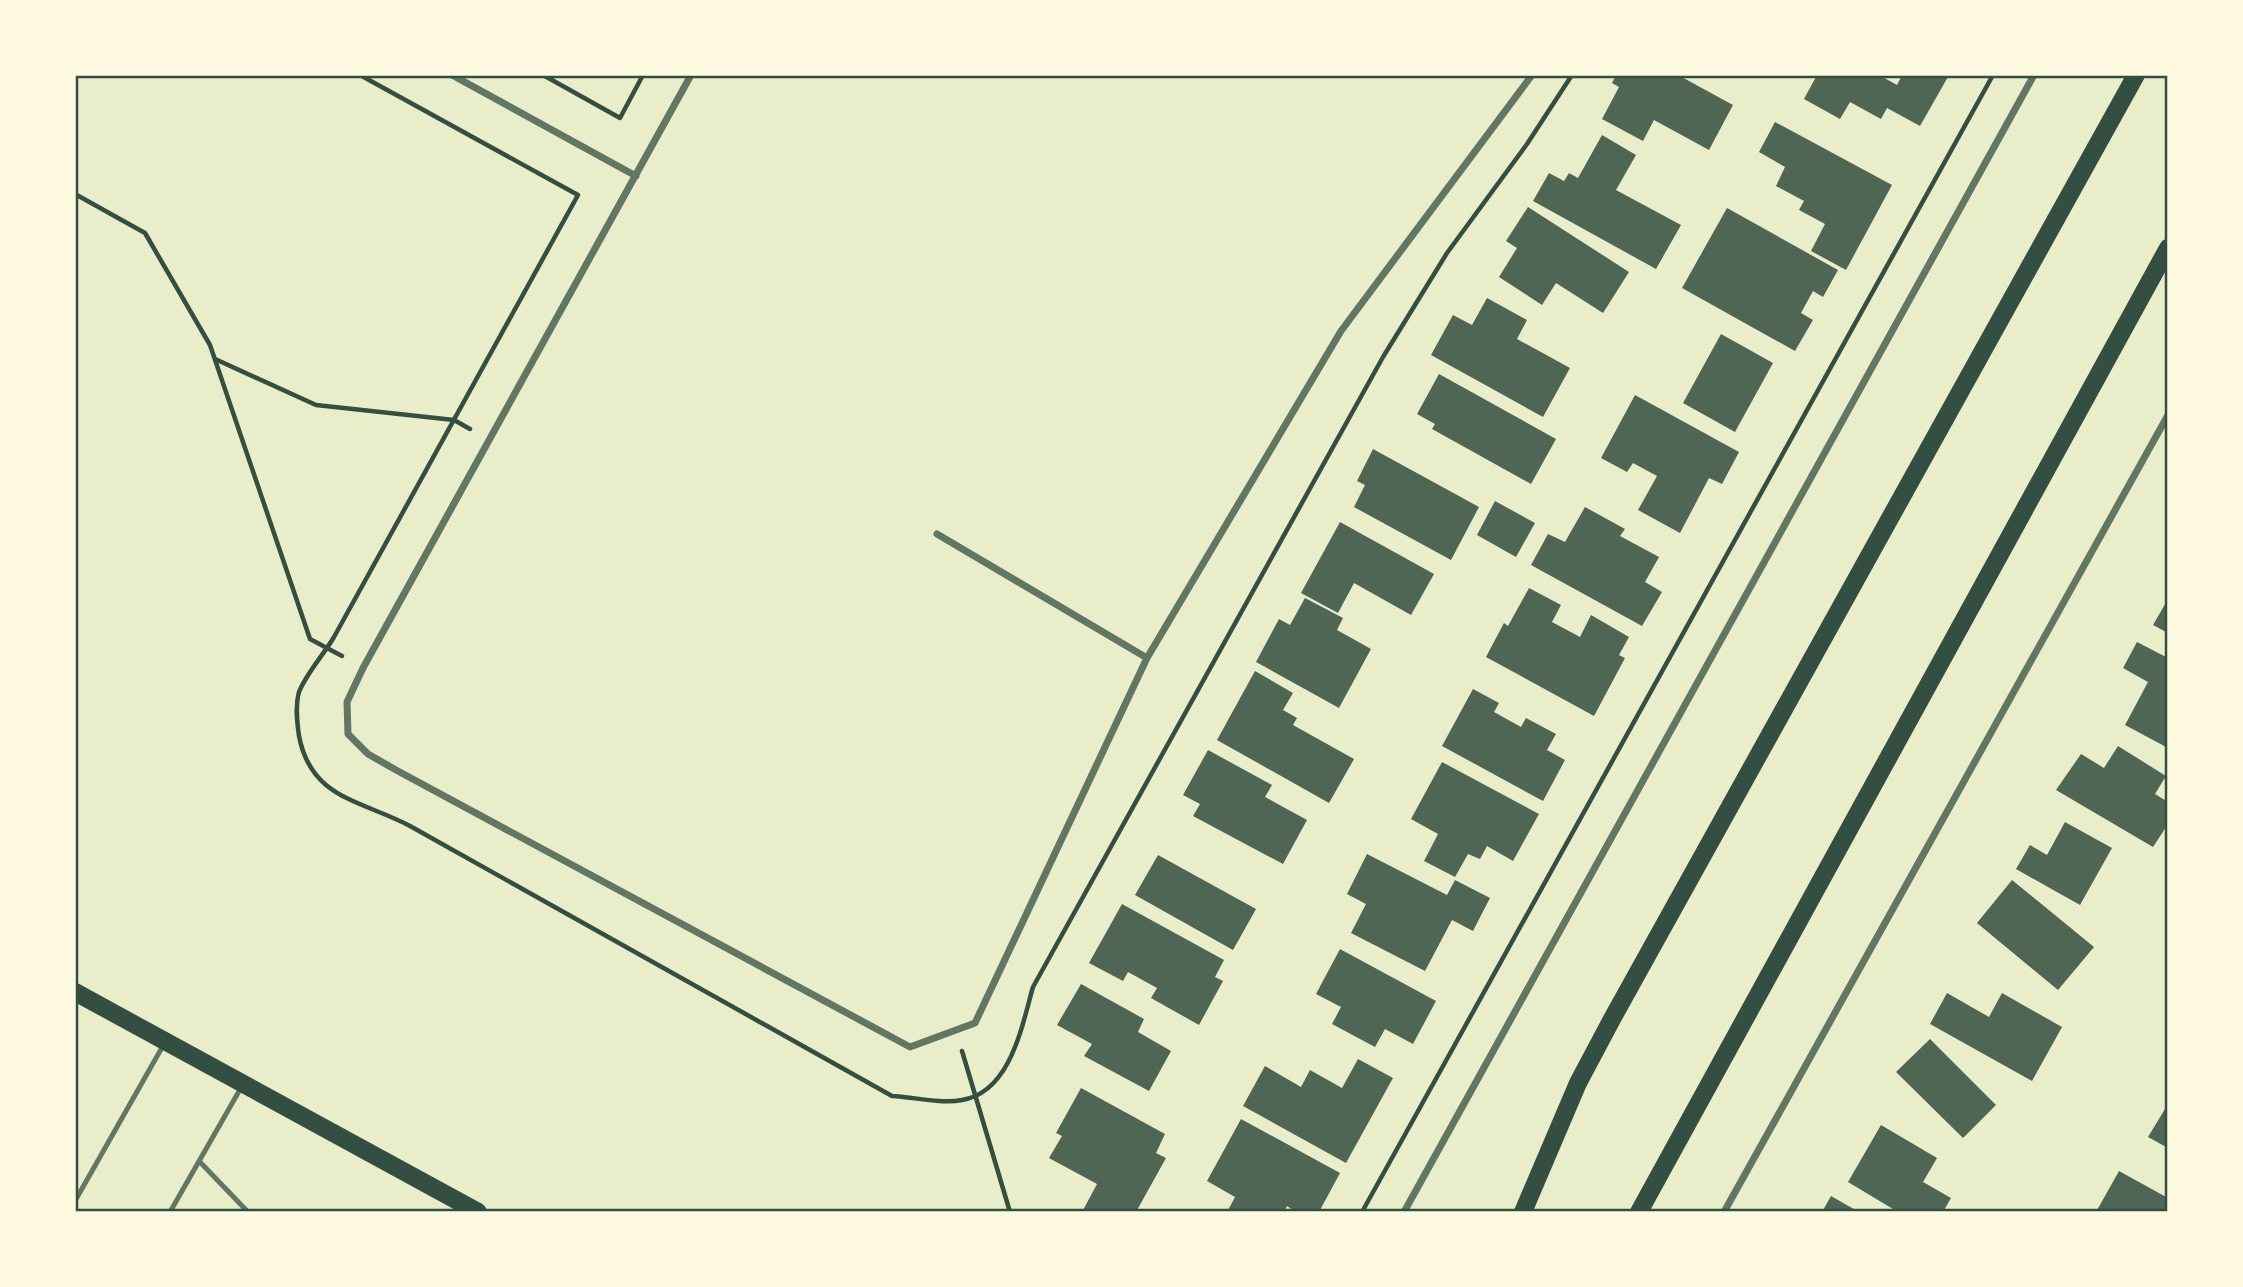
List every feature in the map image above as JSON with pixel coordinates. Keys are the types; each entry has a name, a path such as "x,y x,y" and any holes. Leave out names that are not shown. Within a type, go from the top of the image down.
{"main road":[{"path":"1523,1212 1578,1083 1612,1019 2136,75"},
{"path":"1639,1212 2168,248"},
{"path":"75,992 478,1212"}],"street":[{"path":"452,75 636,176"},
{"path":"691,75 363,668 347,702 348,734 368,754 910,1047 975,1023 1147,658 1341,331 1532,75"},
{"path":"1404,1212 2034,75"},
{"path":"1724,1212 2168,415"},
{"path":"937,534 1147,658"}],"lane":[{"path":"75,1200 166,1041"},
{"path":"170,1212 243,1084"},
{"path":"199,1161 248,1212"}],"path":[{"path":"360,75 578,195 300,692 296,720 304,759 323,785 358,805 378,809 410,825 892,1096 962,1100 977,1094 1007,1065 1033,987 1383,357 1447,253 1527,144 1572,75"},
{"path":"543,75 620,118 643,75"},
{"path":"1362,1212 1993,75"},
{"path":"75,194 145,233 215,359 310,639 363,668"},
{"path":"215,359 316,405 454,420 491,439"},
{"path":"955,1030 977,1094 986,1137 1010,1212"}],"building":[{"path":"1616,75 1678,75 1733,105 1709,150 1654,120 1643,141 1602,119 1619,87 1612,83"},
{"path":"1817,75 1879,75 1897,85 1902,75 1949,75 1920,126 1887,108 1881,119 1850,102 1840,119 1804,99"},
{"path":"1775,122 1892,185 1846,270 1811,251 1825,224 1799,210 1804,201 1776,186 1785,167 1759,152"},
{"path":"1602,135 1636,155 1616,190 1681,225 1656,269 1533,201 1549,173 1564,181 1569,173 1578,178"},
{"path":"1528,207 1629,272 1603,313 1556,283 1542,305 1499,277 1517,248 1506,241"},
{"path":"1727,208 1838,270 1823,297 1813,291 1801,313 1813,320 1795,351 1682,288"},
{"path":"1487,298 1527,320 1517,339 1570,368 1543,417 1431,355 1453,315 1472,325"},
{"path":"1721,334 1773,363 1735,432 1683,403"},
{"path":"1439,374 1556,439 1531,484 1432,429 1435,424 1417,414"},
{"path":"1635,395 1739,452 1722,484 1709,478 1680,533 1638,510 1657,476 1633,463 1627,472 1601,458"},
{"path":"1373,449 1479,507 1451,560 1354,507 1365,485 1357,481"},
{"path":"1495,501 1535,523 1516,557 1477,535"},
{"path":"1585,507 1625,529 1620,536 1659,557 1645,582 1662,592 1642,626 1531,565 1548,534 1565,542"},
{"path":"1340,522 1434,574 1411,615 1354,583 1338,613 1301,593"},
{"path":"1529,588 1561,605 1552,622 1580,637 1591,615 1629,637 1619,655 1625,658 1594,716 1486,657 1504,623 1508,626"},
{"path":"1305,598 1343,618 1337,630 1371,649 1339,708 1256,662 1279,619 1290,625"},
{"path":"2168,599 2168,633 2153,625"},
{"path":"2137,642 2168,658 2168,748 2125,725 2148,682 2123,668"},
{"path":"1255,671 1293,693 1283,710 1297,718 1293,725 1354,759 1329,803 1217,740"},
{"path":"1473,689 1499,703 1494,712 1521,727 1526,718 1556,734 1547,750 1565,760 1543,801 1442,746"},
{"path":"2118,746 2166,776 2155,794 2168,802 2168,824 2153,847 2056,790 2081,754 2104,768"},
{"path":"1208,750 1272,785 1265,797 1307,820 1283,864 1193,816 1200,804 1183,795"},
{"path":"1442,762 1539,814 1513,861 1487,846 1480,859 1468,854 1455,877 1424,861 1438,834 1411,819"},
{"path":"2065,822 2112,848 2080,905 2016,869 2030,845 2047,855"},
{"path":"1367,854 1447,895 1455,880 1490,898 1473,931 1452,920 1425,971 1351,933 1366,904 1347,894"},
{"path":"1158,855 1256,909 1233,950 1135,895"},
{"path":"2012,880 2094,947 2058,990 1977,923"},
{"path":"1122,904 1224,960 1215,977 1223,981 1199,1025 1151,998 1157,988 1128,972 1123,981 1089,963"},
{"path":"1340,949 1436,1001 1413,1044 1385,1029 1375,1047 1332,1024 1341,1007 1316,994"},
{"path":"1081,984 1144,1019 1138,1032 1171,1051 1149,1091 1084,1056 1092,1044 1057,1025"},
{"path":"1947,993 1989,1017 2002,993 2062,1027 2032,1081 1930,1024"},
{"path":"1930,1039 1996,1105 1963,1138 1896,1072"},
{"path":"1358,1059 1393,1078 1346,1163 1243,1106 1265,1066 1301,1087 1310,1070 1342,1088"},
{"path":"1081,1088 1165,1134 1156,1153 1166,1158 1136,1212 1082,1212 1097,1184 1049,1158 1062,1136 1056,1133"},
{"path":"2168,1104 2168,1148 2148,1137"},
{"path":"1241,1119 1340,1173 1319,1212 1296,1212 1287,1206 1284,1212 1227,1212 1235,1197 1207,1181"},
{"path":"1881,1125 1937,1158 1923,1182 1951,1198 1943,1212 1898,1212 1848,1182"},
{"path":"2119,1171 2168,1198 2167,1212 2096,1212"},
{"path":"1831,1196 1859,1212 1822,1212"}]}
